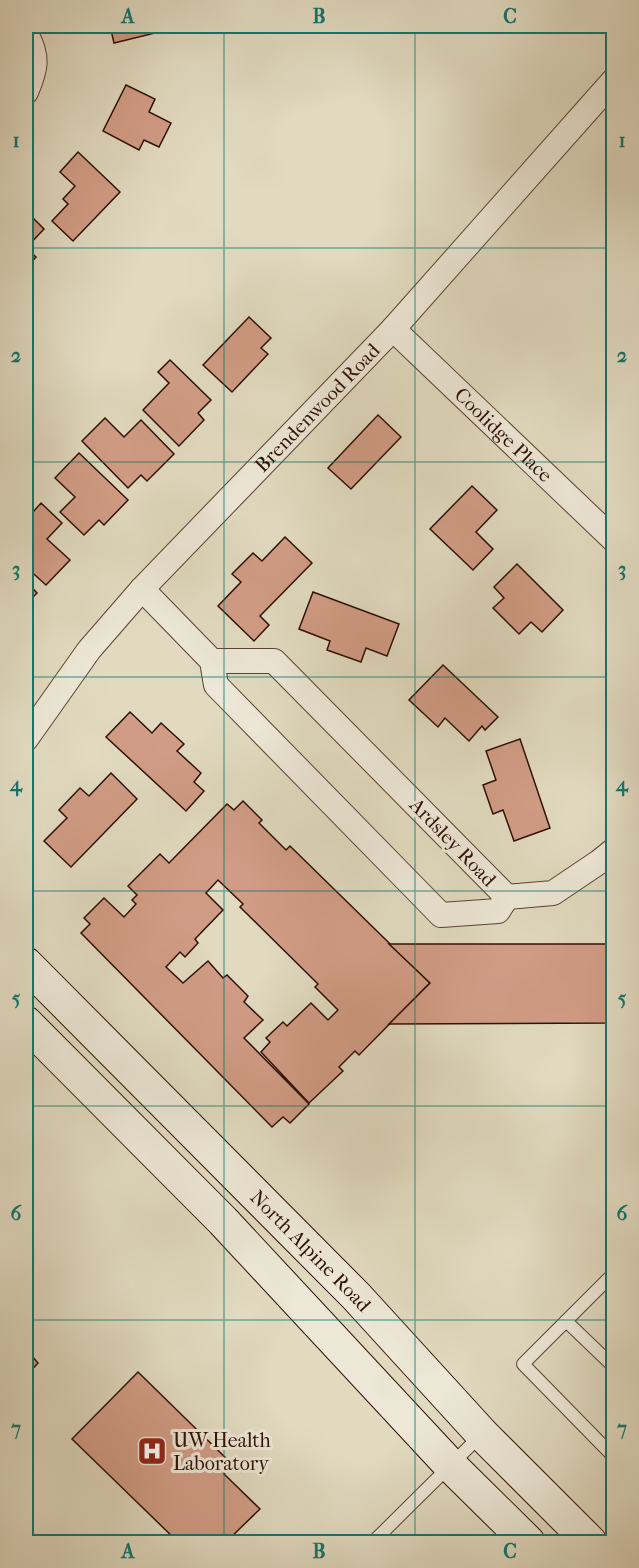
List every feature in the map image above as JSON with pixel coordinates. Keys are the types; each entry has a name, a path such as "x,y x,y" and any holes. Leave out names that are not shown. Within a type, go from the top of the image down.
{"main road":[{"name":"North Alpine Road","path":"26,964 356,1296 482,1434 590,1542"},
{"path":"26,1023 231,1230 450,1465 528,1542"}],"street":[{"path":"26,34 33,47 35,62 33,77 26,92"},
{"name":"Brendenwood Road","path":"26,739 89,650 142,589 393,329 614,80"},
{"name":"Coolidge Place","path":"393,329 614,540"},
{"name":"Ardsley Road","path":"142,589 212,661 216,685 441,915 498,911 507,897 274,661 212,661"},
{"path":"507,897 553,893 614,850"}],"lane":[{"path":"614,1273 523,1364 614,1457"},
{"path":"566,1321 614,1367"},
{"path":"373,1542 482,1434"}],"building":[{"path":"110,26 154,26 155,33 114,43"},
{"path":"126,85 155,99 149,112 171,123 159,147 144,140 139,150 103,131"},
{"path":"78,152 120,192 73,241 52,221 68,204 63,199 75,186 60,172"},
{"path":"26,211 44,229 26,248"},
{"path":"26,248 36,257 26,268"},
{"path":"249,317 271,338 261,348 268,354 232,392 203,365"},
{"path":"170,360 211,400 198,413 204,420 179,446 143,410 169,383 158,372"},
{"path":"378,415 401,437 351,489 328,468"},
{"path":"105,418 124,437 141,420 174,454 147,481 141,475 128,488 82,441"},
{"path":"79,453 128,500 104,525 99,520 84,535 60,512 75,497 55,478"},
{"path":"472,486 497,510 476,532 493,549 473,570 430,529"},
{"path":"41,503 62,523 47,539 70,560 46,585 26,567 26,520"},
{"path":"285,537 312,563 260,616 269,625 254,641 218,606 241,582 232,574 253,553 262,561"},
{"path":"517,564 563,610 542,632 531,622 519,634 493,608 504,598 494,587"},
{"path":"26,581 37,593 26,604"},
{"path":"313,592 399,624 387,656 366,648 361,662 327,650 330,641 299,629"},
{"path":"443,665 498,717 485,730 482,726 469,741 445,718 438,727 409,700"},
{"path":"130,712 152,733 161,723 184,744 177,751 201,773 194,782 204,791 186,811 106,737"},
{"path":"520,739 550,828 514,841 503,810 493,814 483,785 496,780 486,751"},
{"path":"111,773 137,799 71,867 44,841 67,818 59,810 80,788 89,796"},
{"path":"243,801 262,820 259,823 286,850 290,846 430,983 359,1055 355,1051 339,1067 343,1071 309,1103 261,1052 270,1042 266,1038 283,1022 287,1026 311,1003 328,1020 338,1010 315,987 318,984 240,907 243,904 218,880 206,893 223,910 195,939 198,943 185,957 180,952 166,967 183,983 208,961 223,978 227,975 248,996 244,1002 263,1020 244,1038 309,1104 290,1123 283,1117 272,1127 81,933 90,924 84,918 104,898 124,917 136,904 132,900 137,895 128,886 160,854 169,863 227,804 234,810"},
{"path":"389,944 614,944 614,1023 389,1024 430,983"},
{"path":"26,1349 38,1363 30,1372 27,1369 26,1371"},
{"name":"UW Health Laboratory","path":"138,1372 232,1464 224,1474 260,1509 226,1542 178,1542 72,1439"}],"place":[{"name":"UW Health Laboratory","path":"152,1451"}]}
